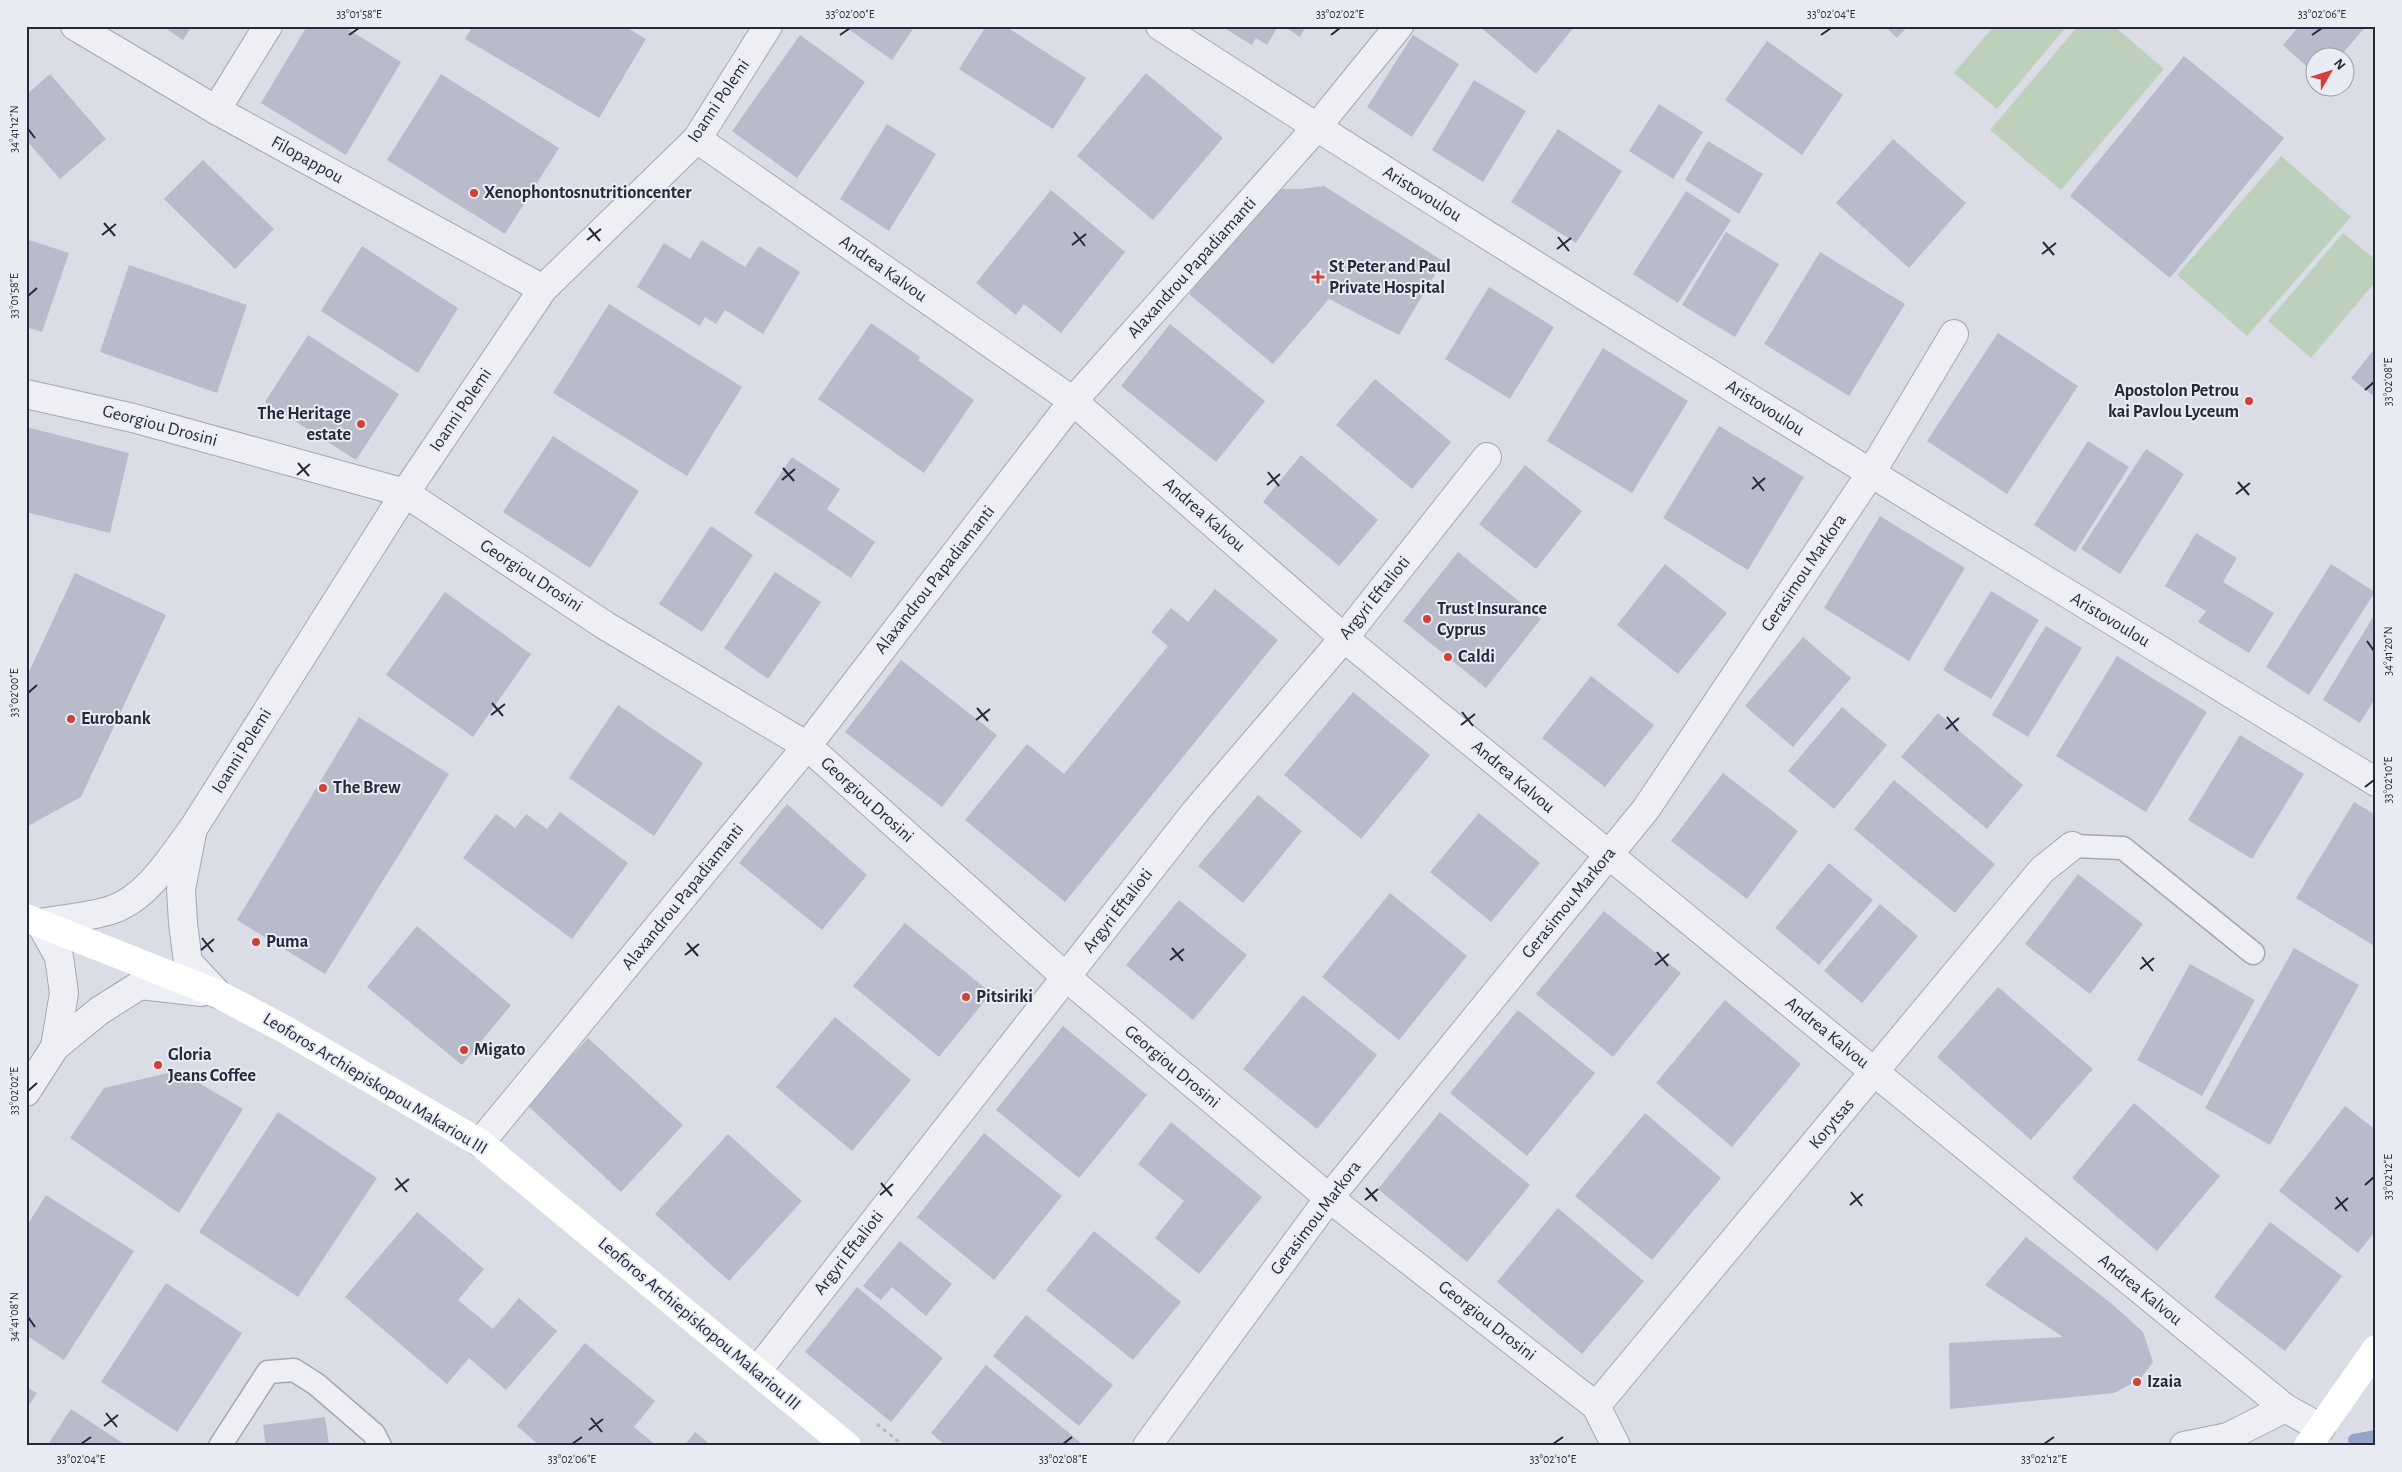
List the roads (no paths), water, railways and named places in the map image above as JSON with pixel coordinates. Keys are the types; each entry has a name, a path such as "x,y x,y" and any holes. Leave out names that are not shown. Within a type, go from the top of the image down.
{"main road":[{"name":"Leoforos Archiepiskopou Makariou III","path":"33,920 218,994 286,1030 480,1143 847,1446"},
{"path":"2314,1437 2376,1350"}],"street":[{"name":"Filopappou","path":"75,26 216,110 543,289"},
{"path":"216,110 268,26"},
{"name":"Aristovoulou","path":"1160,26 1316,128 1870,473 2376,782"},
{"name":"Alaxandrou Papadiamanti","path":"480,1143 807,746 1073,401 1316,128 1399,26"},
{"name":"Ioanni Polemi","path":"33,920 112,910 132,898 155,878 194,827 405,493 543,289 697,139 761,28"},
{"name":"Andrea Kalvou","path":"697,139 1073,401 1344,638 2285,1408 2314,1437"},
{"name":"Gerasimou Markora","path":"1147,1446 1329,1198 1646,809 1870,473 1954,334"},
{"name":"Georgiou Drosini","path":"26,394 133,418 405,493 606,626 807,746 1066,977 1329,1198 1596,1406"},
{"name":"Argyri Eftalioti","path":"757,1371 1196,812 1344,638 1487,457"},
{"name":"Ioanni Polemi","path":"194,827 181,889 182,923 188,962 218,994"},
{"name":"Korytsas","path":"1596,1406 1876,1073 2042,870 2072,846"},
{"path":"33,920 59,957 64,993 55,1047"},
{"path":"26,1092 55,1047 99,1011 140,985 218,994"},
{"path":"1596,1406 1616,1446"},
{"path":"2184,1446 2228,1437 2285,1408"}],"lane":[{"path":"2072,846 2123,848 2253,953"},
{"path":"220,1446 268,1372 294,1370 316,1384 374,1434 380,1446"}],"waterway":[{"path":"2354,1440 2376,1436"}],"place":[{"name":"Xenophontosnutritioncenter","path":"474,193"},
{"name":"St Peter and Paul Private Hospital","path":"1318,277"},
{"name":"Apostolon Petrou kai Pavlou Lyceum","path":"2249,401"},
{"name":"The Heritage estate","path":"361,424"},
{"name":"Trust Insurance Cyprus","path":"1427,619"},
{"name":"Caldi","path":"1448,657"},
{"name":"Eurobank","path":"71,719"},
{"name":"The Brew","path":"323,788"},
{"name":"Puma","path":"256,942"},
{"name":"Pitsiriki","path":"966,997"},
{"name":"Migato","path":"464,1050"},
{"name":"Gloria Jeans Coffee","path":"158,1065"},
{"name":"Izaia","path":"2137,1382"}]}
